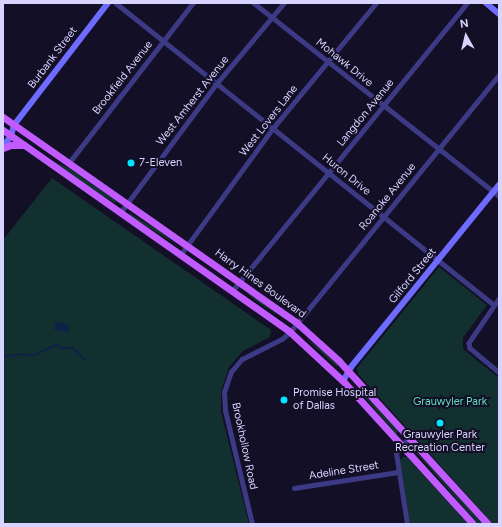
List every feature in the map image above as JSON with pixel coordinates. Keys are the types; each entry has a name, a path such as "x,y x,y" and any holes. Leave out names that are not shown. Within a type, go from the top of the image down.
{"main road":[{"name":"Harry Hines Boulevard","path":"3,117 126,205 240,282 297,323 348,371 488,524"},
{"name":"Harry Hines Boulevard","path":"4,131 233,290 290,332 343,381 402,444 473,524"},
{"path":"3,147 15,144 25,146"}],"street":[{"name":"Burbank Street","path":"14,125 108,3"},
{"name":"Huron Drive","path":"116,3 494,305"},
{"name":"Brookfield Avenue","path":"68,164 194,3"},
{"name":"Mohawk Drive","path":"254,3 499,196"},
{"name":"West Amherst Avenue","path":"120,213 217,83 284,3"},
{"name":"West Lovers Lane","path":"181,254 273,128 376,3"},
{"name":"Langdon Avenue","path":"233,290 467,3"},
{"path":"486,3 499,14"},
{"name":"Roanoke Avenue","path":"290,332 499,74"},
{"path":"4,131 14,125"},
{"path":"3,147 11,136 14,125"},
{"name":"Gilford Street","path":"343,381 348,371 439,261 499,185"},
{"path":"499,298 468,343 470,348 499,372"},
{"name":"Brookhollow Road","path":"252,524 225,411 224,392 231,372 242,359 273,344 290,332"},
{"path":"407,524 396,453 409,437"},
{"name":"Adeline Street","path":"294,488 398,472"}],"green space":[{"path":"53,161 69,168 117,201 115,203 89,188"},
{"path":"52,178 271,330 270,337 243,351 229,367 221,391 221,412 249,524 3,524 3,240"},
{"path":"129,213 157,229 177,245 128,215"},
{"name":"Grauwyler Park","path":"439,267 487,305 463,338 463,349 499,378 499,524 493,524 358,374 357,368"},
{"path":"244,291 263,302 287,320 260,304"},
{"path":"303,336 321,349 338,365 337,367"},
{"path":"354,385 399,431 396,434"},
{"path":"412,448 435,470 483,524 478,524"},
{"path":"403,457 407,457 469,524 410,524 400,460"}],"water":[{"path":"56,322 70,325 68,333 54,330"}],"waterway":[{"path":"3,357 21,354 32,356 57,345 63,348 73,348 85,359"}],"place":[{"name":"7-Eleven","path":"131,163"},
{"name":"Promise Hospital of Dallas","path":"284,400"},
{"name":"Grauwyler Park Recreation Center","path":"440,423"}]}
